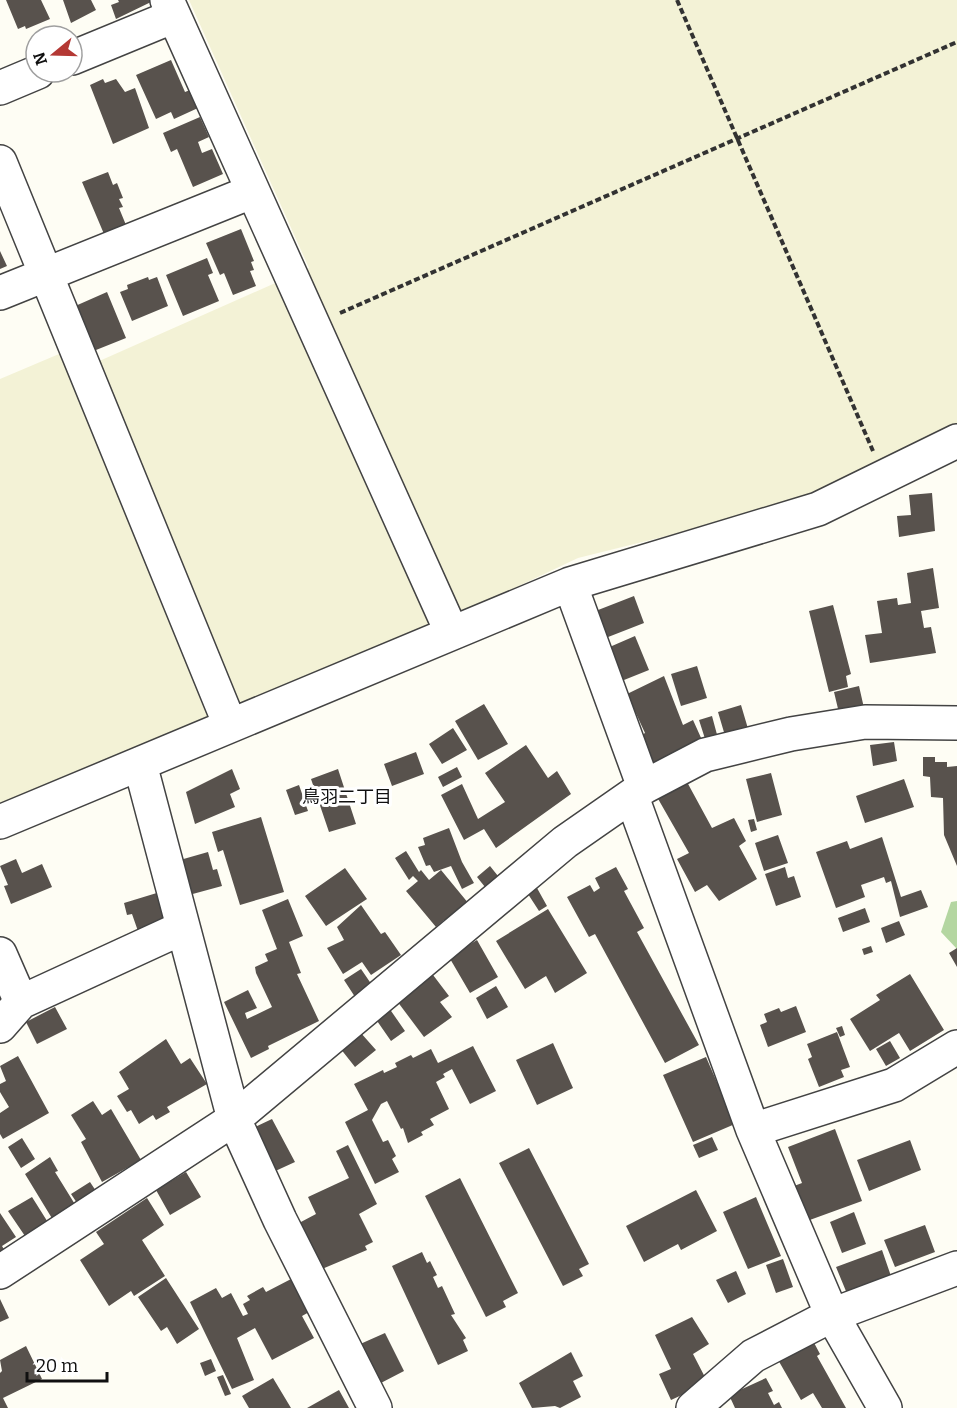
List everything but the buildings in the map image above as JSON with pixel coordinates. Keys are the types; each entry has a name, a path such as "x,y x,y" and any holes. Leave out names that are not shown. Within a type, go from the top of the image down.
{"street":[{"path":"84,52 170,8 251,192 451,631"},
{"path":"0,88 24,78"},
{"path":"0,162 230,725"},
{"path":"0,293 251,192"},
{"path":"0,822 451,631 570,584 818,509 957,441"},
{"path":"570,584 753,1130 832,1315 885,1408"},
{"path":"0,1272 234,1119 565,842 638,792 705,755 791,734 865,722 957,723"},
{"path":"140,764 234,1119 280,1220 375,1408"},
{"path":"0,954 11,1014 182,928"},
{"path":"753,1130 894,1085 957,1047"},
{"path":"693,1408 753,1356 832,1315 957,1268"}],"path":[{"path":"677,0 884,477"},
{"path":"311,325 957,42"}],"green space":[{"path":"189,0 957,0 957,430 815,499 578,558 421,632 0,811 0,379 59,354 70,374 309,268"},
{"path":"957,901 957,949 941,932 951,902"}],"district":[{"name":"鳥羽二丁目","path":"347,797"}]}
